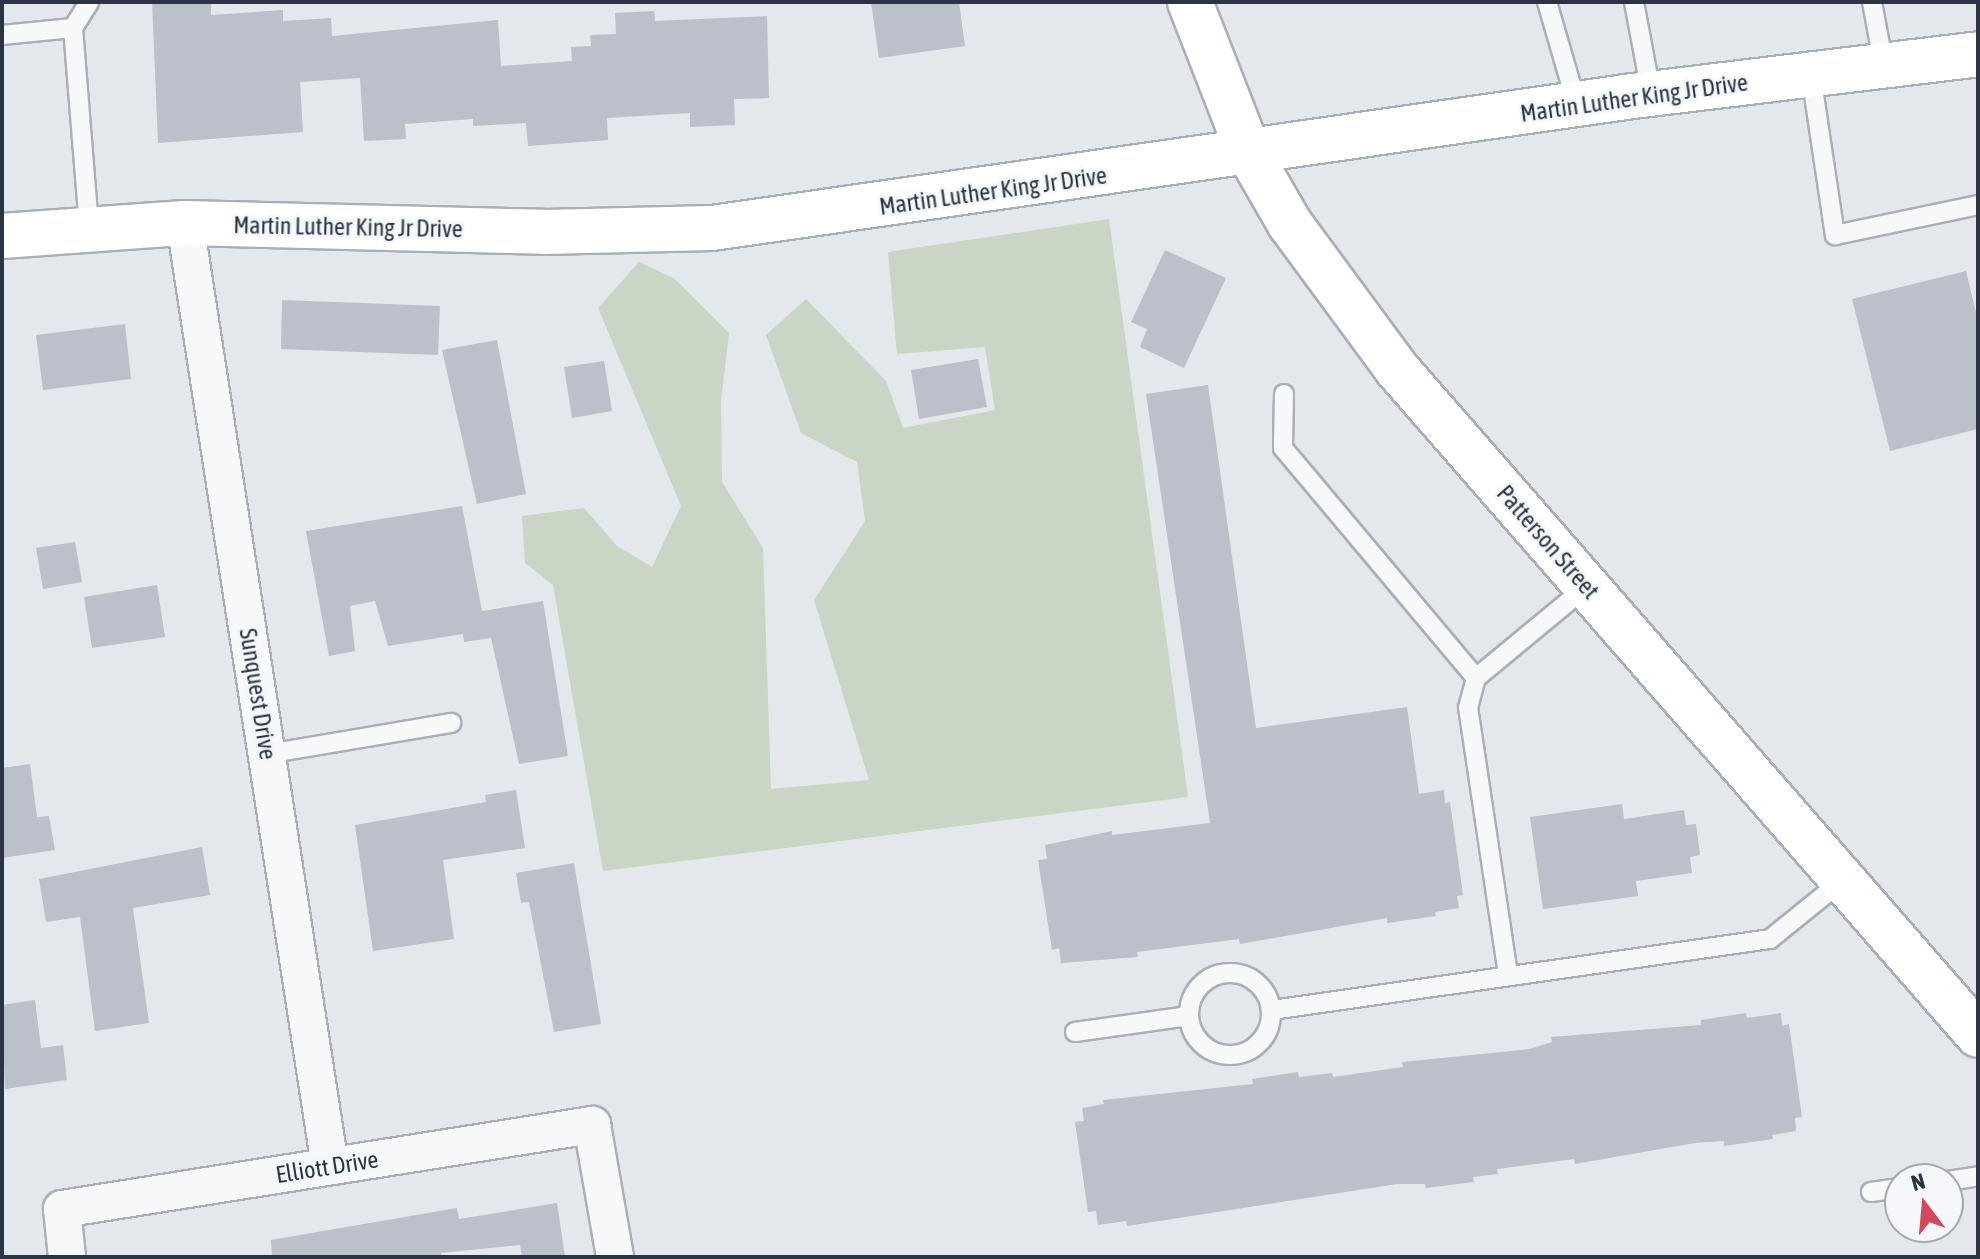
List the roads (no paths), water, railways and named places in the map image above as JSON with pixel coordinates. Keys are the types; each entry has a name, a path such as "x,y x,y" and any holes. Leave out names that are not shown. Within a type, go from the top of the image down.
{"street":[{"name":"Patterson Street","path":"1190,2 1249,153 1290,224 1396,368 1978,1035"},
{"name":"Martin Luther King Jr Drive","path":"2,236 185,223 559,232 712,228 1651,94 1978,54"},
{"name":"Sunquest Drive","path":"185,223 330,1166"},
{"name":"Elliott Drive","path":"67,1257 62,1209 592,1125 615,1257"}],"lane":[{"path":"89,2 73,28 89,229"},
{"path":"1547,2 1577,105"},
{"path":"1634,2 1651,94"},
{"path":"1872,2 1884,66"},
{"path":"2,35 73,28"},
{"path":"1811,75 1835,235 1978,205"},
{"path":"1284,394 1283,448 1476,678"},
{"path":"1508,976 1468,707 1476,678 1587,586"},
{"path":"267,754 451,723"},
{"path":"1272,1010 1770,939 1843,880"},
{"path":"1235,973 1261,985 1272,1010 1266,1035 1246,1052 1233,1055 1220,1054 1198,1040 1189,1016 1197,989 1221,974 1235,973"},
{"path":"1075,1032 1189,1016"},
{"path":"1871,1192 1884,1190"}]}
